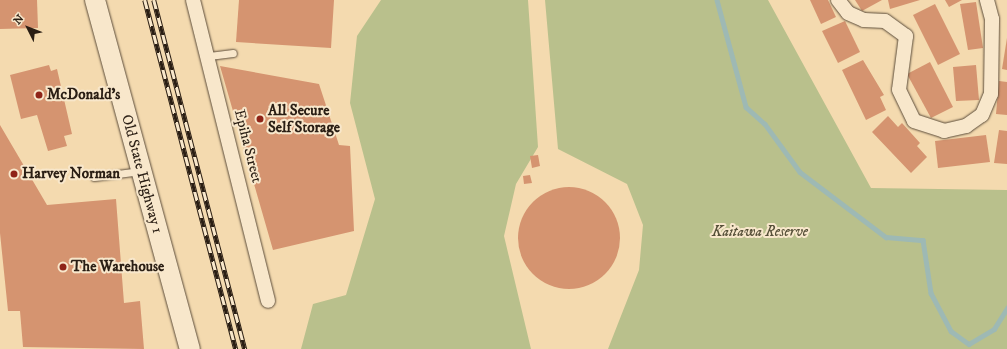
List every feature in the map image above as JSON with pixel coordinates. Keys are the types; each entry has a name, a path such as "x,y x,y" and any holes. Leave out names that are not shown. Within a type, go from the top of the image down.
{"main road":[{"name":"Old State Highway 1","path":"95,0 190,349"}],"street":[{"name":"Epiha Street","path":"193,0 268,301"},
{"path":"838,0 848,13 864,20 885,22 906,36 899,90 914,121 944,132 966,126 982,115 991,94 992,19 987,0"}],"lane":[{"path":"208,56 233,54"},
{"path":"94,177 141,171"}],"green space":[{"path":"381,0 528,0 538,147 516,184 504,236 531,349 301,349 313,304 346,295 375,199 350,103 357,36"},
{"name":"Kaitawa Reserve","path":"545,0 768,0 871,188 1007,190 1007,349 608,349 639,270 643,225 627,184 558,149"}],"building":[{"path":"0,0 37,0 38,28 0,29"},
{"path":"239,0 334,0 331,48 236,42"},
{"path":"810,0 828,0 836,17 821,24"},
{"path":"855,0 882,0 862,11"},
{"path":"888,0 920,0 890,9"},
{"path":"945,0 962,0 949,7"},
{"path":"976,2 983,48 968,50 960,4"},
{"path":"935,4 960,54 938,65 913,15"},
{"path":"845,21 860,52 838,63 822,31"},
{"path":"1007,38 1007,70 1002,69"},
{"path":"863,60 884,95 880,97 886,110 866,120 842,70"},
{"path":"930,62 953,107 931,118 907,74"},
{"name":"McDonald's","path":"49,65 51,71 57,69 72,134 64,136 67,146 48,151 37,115 21,119 10,75"},
{"path":"976,65 979,100 956,101 953,67"},
{"path":"220,66 319,84 339,145 350,146 354,231 273,250"},
{"path":"999,81 1007,82 1007,115 996,114"},
{"path":"888,116 898,127 902,123 920,143 917,146 927,157 911,173 872,132"},
{"name":"The Warehouse","path":"0,125 47,205 116,199 124,303 140,301 144,349 23,347 20,311 8,311 0,233"},
{"path":"999,130 1007,131 1007,164 994,163"},
{"path":"986,135 990,162 938,168 935,141"},
{"path":"538,155 540,166 532,168 530,156"},
{"path":"530,175 532,183 524,184 523,176"},
{"path":"569,187 589,190 598,195 612,209 617,218 620,238 617,258 612,267 598,281 589,286 569,289 549,286 540,281 526,267 521,258 518,238 521,218 526,209 540,195 549,190"}],"waterway":[{"path":"717,0 746,107 765,124 800,172 886,237 923,240 931,293 951,331 969,344 994,329 1007,308"}],"railway":[{"path":"145,0 236,349"},
{"path":"154,0 245,349"}],"place":[{"name":"McDonald's","path":"39,95"},
{"name":"All Secure Self Storage","path":"260,119"},
{"name":"Harvey Norman","path":"14,174"},
{"name":"The Warehouse","path":"63,267"}]}
